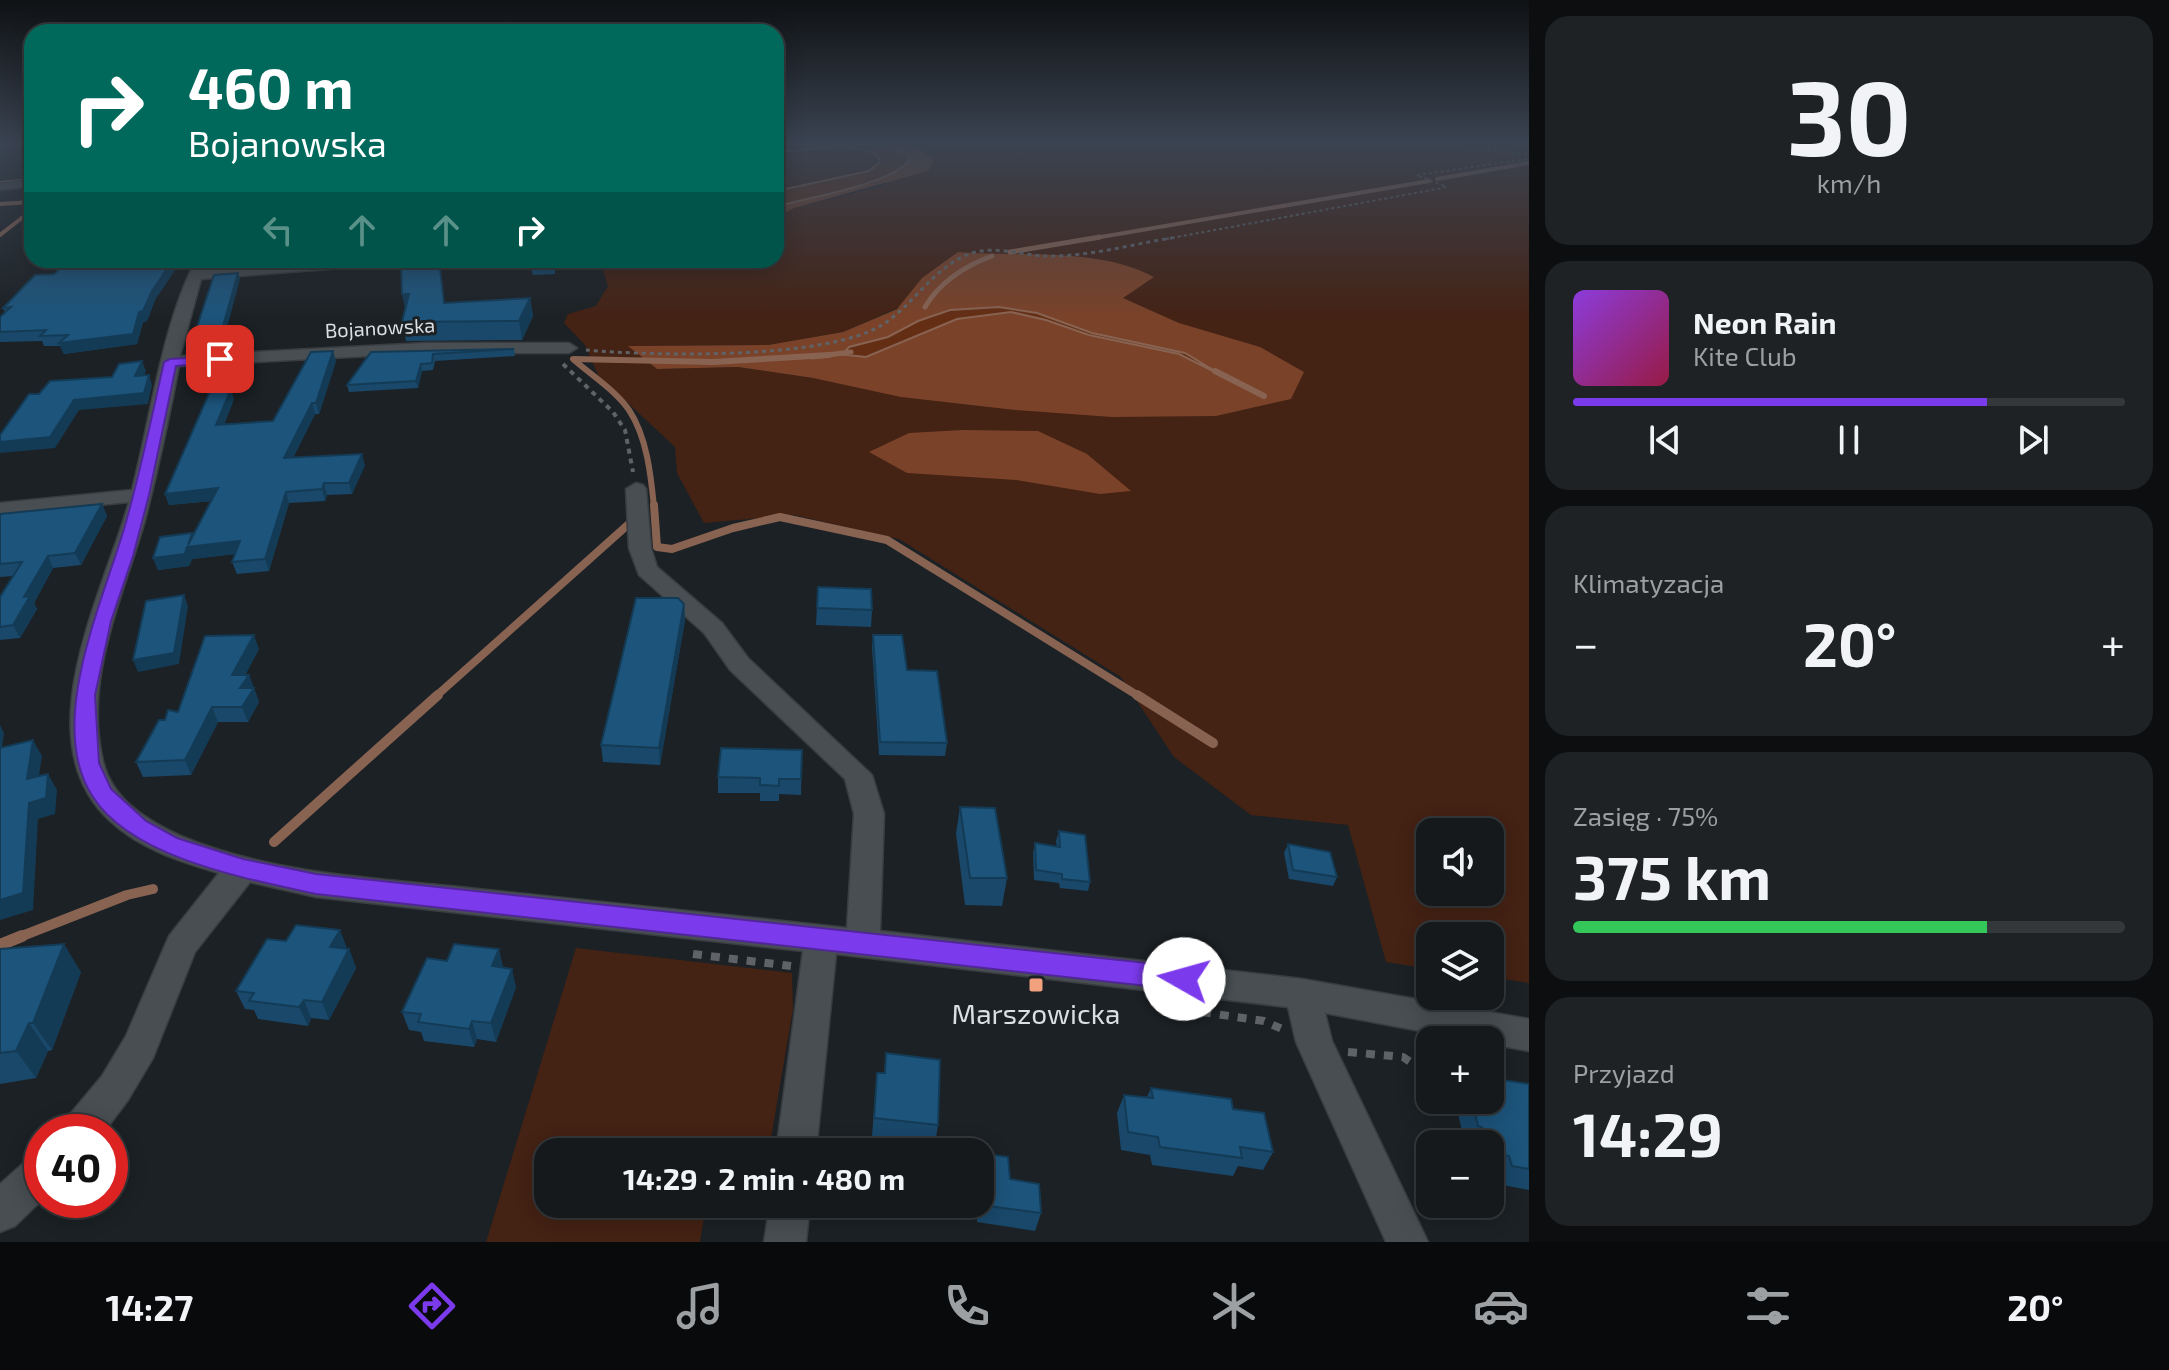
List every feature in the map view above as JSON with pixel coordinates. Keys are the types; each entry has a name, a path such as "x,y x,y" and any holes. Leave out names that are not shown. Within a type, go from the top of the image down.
{"street":[{"path":"199,268 170,362 125,556 101,621 85,695 88,763 102,793 138,827 169,844 243,868 316,884 820,955 863,945 1155,975 1302,994 1529,1035"},
{"name":"Bojanowska","path":"170,362 426,348 569,348"},
{"path":"636,489 640,548 647,570 713,628 739,664 858,775 869,814 863,945"},
{"path":"0,509 141,495"},
{"path":"94,1114 115,1088 140,1046 181,946 204,913 243,868"},
{"path":"798,1138 820,955"},
{"path":"1302,994 1314,1042 1407,1242"},
{"path":"0,1211 24,1189"},
{"path":"785,1242 788,1218"}],"path":[{"path":"569,348 621,352 729,351 819,344 854,337 879,327 966,255 985,250 1048,257 1372,202"},
{"path":"544,349 613,412 625,430 636,489"},
{"path":"685,953 820,955"},
{"path":"1185,1010 1264,1021 1314,1042 1349,1052 1403,1057 1412,1063"}],"shaded area":[{"path":"796,202 816,202 784,213 784,205"},
{"path":"818,202 1529,202 1529,983 1504,979 1504,922 1416,922 1416,967 1386,962 1348,825 1251,815 1174,757 1121,677 899,539 794,515 704,523 677,473 675,447 598,375 585,345 564,323 568,314 596,306 608,286 602,268 784,268 784,213","holes":["1066,255 1122,298 1179,323 813,378 738,367 657,369 630,346 768,345 843,332 1015,256"]},
{"path":"958,252 1084,257 1132,268 1154,277 1123,298 1179,323 1260,347 1304,372 1291,399 1216,416 1112,417 901,397 813,378 738,367 657,369 628,346 768,345 843,332 897,309 922,278"},
{"path":"999,307 1037,313 1092,333 1185,353 1223,376 1179,354 1089,335 1011,312 957,319 866,357 837,354 843,354 849,347 888,337 918,321 950,310"},
{"path":"1038,431 1087,454 1131,491 1100,494 1016,480 907,473 869,452 909,433"},
{"path":"576,948 792,973 793,1009 771,1138 534,1138 534,1218 704,1218 700,1242 486,1242"}],"building":[{"path":"60,268 168,268 143,311 139,312 133,334 59,343 68,335 40,336 46,330 0,332 0,317 11,307 3,308 35,275 54,274"},
{"path":"401,268 440,268 444,303 530,298 519,321 402,322 409,294 402,294"},
{"path":"238,273 221,333 194,336 214,275"},
{"path":"514,349 433,354 432,363 421,364 416,381 347,385 371,352"},
{"path":"333,351 316,403 312,403 284,458 362,454 349,483 324,483 322,489 286,492 265,559 232,562 240,541 187,547 185,554 153,558 160,537 192,533 188,545 218,488 165,494 214,382 231,389 216,425 273,421 311,352"},
{"path":"142,361 135,376 149,375 144,393 74,400 50,437 0,442 0,435 29,394 39,394 50,381 112,377 119,364"},
{"path":"102,504 75,553 48,556 24,597 30,596 13,625 0,627 0,597 22,562 0,564 0,514"},
{"path":"818,587 871,589 872,610 817,608"},
{"path":"184,595 174,653 133,660 146,601"},
{"path":"636,598 678,598 684,604 659,748 601,745"},
{"path":"254,635 232,675 249,675 240,688 254,688 242,707 212,707 185,760 136,762 159,720 165,720 168,710 178,712 205,636"},
{"path":"873,635 902,635 907,670 937,671 947,743 880,742"},
{"path":"33,740 27,779 48,774 46,798 29,803 23,893 0,900 0,748"},
{"path":"721,748 802,750 801,779 779,779 779,786 760,785 760,778 718,777"},
{"path":"960,807 995,808 1007,878 970,878"},
{"path":"1059,831 1085,835 1090,882 1062,879 1062,874 1036,870 1035,843 1060,847"},
{"path":"1288,844 1330,852 1337,877 1293,870"},
{"path":"296,925 340,930 330,947 349,949 322,1002 304,1000 299,1007 249,1001 254,993 236,991 267,939 286,941"},
{"path":"64,944 33,1023 29,1023 16,1051 0,1053 0,949"},
{"path":"454,944 499,949 492,966 512,969 491,1023 472,1021 469,1029 418,1022 421,1014 402,1012 427,958 447,961"},
{"path":"886,1053 940,1060 938,1125 874,1118 877,1073 885,1073"},
{"path":"1504,1080 1529,1084 1529,1169 1512,1166 1509,1156 1504,1155 1504,1130 1483,1130 1478,1126 1475,1114 1504,1114"},
{"path":"1151,1088 1231,1099 1233,1109 1264,1113 1273,1152 1240,1147 1242,1158 1160,1147 1158,1137 1128,1132 1124,1095 1153,1098"},
{"path":"994,1155 1008,1157 1010,1179 1039,1184 1041,1213 994,1207"}],"waterway":[{"path":"0,204 24,202"},
{"path":"1089,239 1306,202"},
{"path":"0,235 24,216"},
{"path":"1010,252 1100,237"},
{"path":"925,307 954,276 992,256"},
{"path":"826,355 851,352"},
{"path":"654,507 647,457 640,432 629,410 573,359 713,362 826,355"},
{"path":"812,357 826,355"},
{"path":"1215,371 1264,396"},
{"path":"654,505 657,547 672,549 733,528 780,517 887,540 1140,697"},
{"path":"435,697 631,522"},
{"path":"274,842 438,695"},
{"path":"1137,695 1213,743"},
{"path":"20,937 127,895 153,889"},
{"path":"0,945 20,937"}],"place":[{"name":"Marszowicka","path":"1036,985"}],"route":[{"path":"220,359 170,362 141,495 125,556 101,621 85,695 88,763 102,793 138,827 169,844 243,868 316,884 1184,979"}]}
